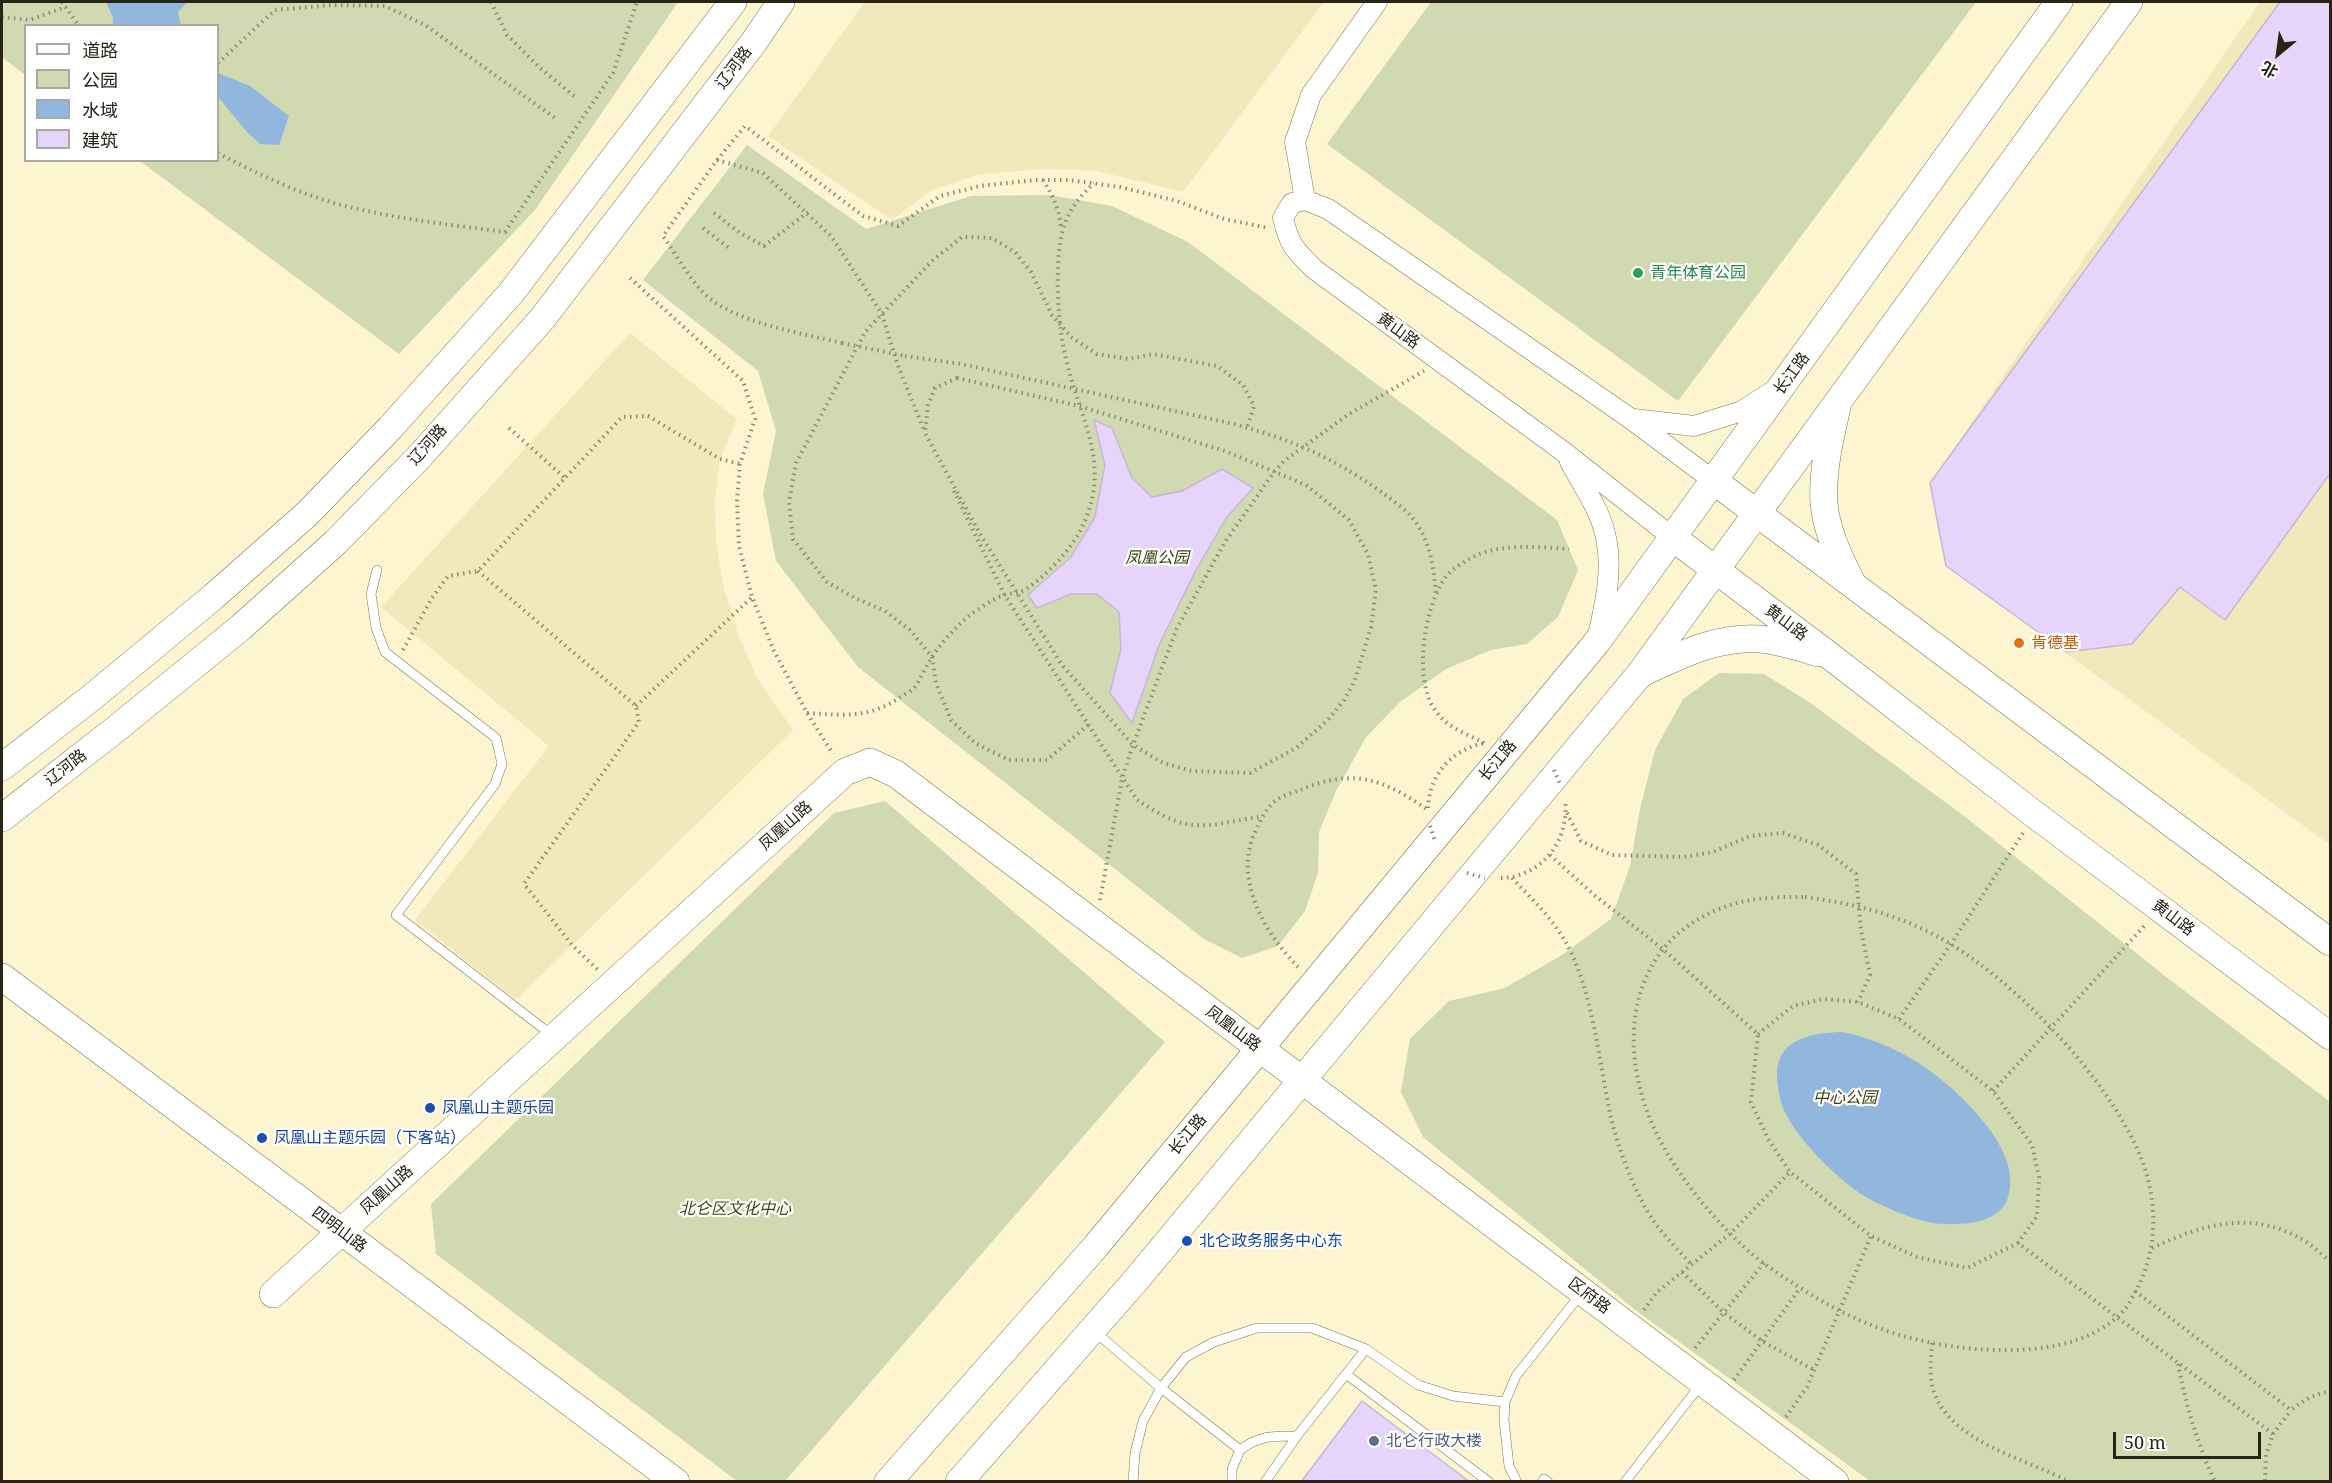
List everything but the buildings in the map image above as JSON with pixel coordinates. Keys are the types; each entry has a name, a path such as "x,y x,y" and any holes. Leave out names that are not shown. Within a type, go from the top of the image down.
{"main road":[{"path":"2,767 91,698 213,597 308,513 390,428 511,293 733,2"},
{"name":"辽河路","path":"2,818 240,628 336,542 420,456 542,319 754,42 781,2"},
{"name":"长江路","path":"888,1482 1096,1246 1597,642 2059,2"},
{"path":"959,1482 1093,1329 1639,675 2129,2"},
{"path":"1839,398 1827,456 1824,504 1836,548 1853,585"},
{"path":"1714,481 2331,942"},
{"name":"黄山路","path":"1672,537 2034,814 2331,1036"},
{"path":"1639,675 1720,641 1745,638 1768,640 1830,656"},
{"name":"凤凰山路","path":"273,1294 845,772 870,762 896,774 1342,1110"},
{"name":"四明山路","path":"2,977 676,1482"},
{"name":"区府路","path":"1342,1110 1773,1434 1826,1479"}],"street":[{"path":"1305,200 1295,142 1311,95 1377,2"},
{"path":"1286,232 1283,218 1292,203 1305,200 1328,209 1631,419 1714,481"},
{"name":"黄山路","path":"1286,232 1293,248 1314,269 1564,452 1672,537"},
{"path":"1631,419 1694,426 1742,411 1766,397 1787,380"},
{"path":"1564,452 1589,495 1606,536 1608,573 1605,604 1597,642"}],"lane":[{"path":"376,570 370,594 376,628 385,652 496,738 502,764 495,784 396,915 555,1037"},
{"path":"1517,1482 1509,1466 1504,1420 1505,1402 1516,1376 1582,1292"},
{"path":"1133,1482 1135,1453 1143,1420 1161,1388 1186,1357 1215,1342 1257,1328 1312,1328 1366,1348 1418,1385 1453,1396 1505,1402"},
{"path":"1093,1329 1161,1388 1240,1450"},
{"path":"1265,1482 1297,1436 1366,1348"},
{"path":"1346,1374 1489,1482"},
{"path":"1625,1482 1712,1389"},
{"path":"1232,1482 1232,1469 1240,1450 1253,1440 1270,1436 1297,1436"},
{"path":"1542,1482 1544,1479 1548,1482"}],"path":[{"path":"62,2 79,24"},
{"path":"491,2 507,35 540,68 574,96"},
{"path":"219,154 264,177 344,205 423,221 505,232 614,73 637,2"},
{"path":"219,62 275,10 332,5 385,6 425,25 555,118"},
{"path":"2,17 29,20 66,7"},
{"path":"1286,232 1224,219 1177,201 1070,180 980,186 940,196 898,226 862,216 745,126 717,160 663,236 701,291 727,310 751,320 870,350 961,364 1247,428 1278,436 1304,447 1341,465 1396,503 1414,520 1433,560 1436,596"},
{"path":"717,160 763,173 808,212 831,236 882,314 897,363 925,433 1004,594 1137,800 1159,813 1186,824 1204,825 1262,817"},
{"path":"807,713 855,716 886,707 914,688 932,657 960,624 1004,594 1018,593 1062,558 1078,534 1089,511 1095,484 1095,462 1090,433 1074,389 1059,324 1057,286 1060,216 1055,201 1043,180"},
{"path":"1061,232 1067,215 1094,183"},
{"path":"714,213 740,233 764,246 808,212"},
{"path":"703,228 729,248"},
{"path":"1088,725 1047,760 1009,760 975,743 951,720 936,683 932,657 910,630 885,611 827,582 793,539 789,502 796,464 865,332 933,260 962,237 992,238 1015,252 1030,272 1043,300 1071,337 1097,354 1129,359 1153,354 1217,366 1243,385 1254,406 1247,428"},
{"path":"630,278 743,381 755,419 740,464 737,501 739,546 752,597 774,651 807,713 845,772"},
{"path":"1096,925 1105,862 1122,779 1133,745 1177,628 1225,542 1284,461 1349,414 1440,361"},
{"path":"957,378 1079,406 1225,451 1306,485 1349,520 1368,554 1376,590 1371,627 1355,680 1344,700 1320,727 1296,748 1250,773 1192,771 1163,763 1133,745 1062,665 980,534 925,433 928,405 935,388 957,378"},
{"path":"397,662 432,598 448,576 478,571 622,417 648,416 720,459 740,464"},
{"path":"509,429 565,478"},
{"path":"1484,743 1450,725 1434,710 1425,684 1423,651 1431,606 1446,577 1467,560 1503,548 1569,549"},
{"path":"478,571 636,706 639,722 524,884 572,945 613,984"},
{"path":"636,706 752,597"},
{"path":"1435,841 1428,819 1429,796 1437,774 1452,757 1472,745 1494,740 1517,744 1527,749"},
{"path":"1546,762 1554,770 1564,790 1567,813 1581,841 1612,855 1684,857 1713,852 1750,836 1783,833 1818,845 1856,874 1861,930 1870,975 1858,1002"},
{"path":"1314,983 1278,946 1253,898 1247,872 1249,844 1262,817 1276,800 1314,784 1343,779 1362,779 1389,787 1407,795 1428,810"},
{"path":"1467,873 1489,879 1512,878 1533,870 1550,855 1562,835 1567,813"},
{"path":"1899,1019 1951,944 2034,814"},
{"path":"1550,855 1593,894 1664,950 1758,1034"},
{"path":"1512,878 1549,916 1566,943 1581,979 1601,1059 1612,1119 1631,1178 1654,1222 1691,1264"},
{"path":"1805,897 1860,906 1914,924 1951,944 1986,969 2052,1028 2102,1091 2125,1126 2143,1163 2151,1194 2152,1248 2127,1307 2104,1327 2078,1339 2019,1351 1952,1347 1889,1333 1838,1311 1800,1288 1744,1247 1685,1180 1647,1114 1635,1072 1633,1040 1638,996 1650,969 1676,935 1707,914 1738,903 1770,898 1805,897"},
{"path":"1993,1091 2160,908"},
{"path":"1823,999 1858,1002 1899,1019 1993,1091 2032,1145 2039,1177 2037,1216 2018,1244 1967,1268 1917,1257 1871,1236 1790,1172 1768,1139 1750,1102 1758,1034 1793,1006 1823,999"},
{"path":"1632,1328 1657,1292 1731,1233 1790,1172"},
{"path":"2152,1248 2195,1229 2220,1224 2247,1223 2277,1228 2305,1241 2331,1261"},
{"path":"1773,1434 1807,1387 1871,1236"},
{"path":"2018,1244 2273,1434"},
{"path":"1681,1366 1764,1263"},
{"path":"1682,1272 1723,1312 1762,1341 1814,1370"},
{"path":"1712,1389 1762,1341 1800,1288"},
{"path":"2135,1291 2291,1410"},
{"path":"1932,1343 1930,1370 1933,1390 1942,1408 1965,1431 2004,1453 2070,1482"},
{"path":"2178,1363 2186,1406 2202,1454 2215,1482"},
{"path":"2265,1482 2266,1455 2273,1434 2291,1410 2305,1400 2321,1393 2331,1392"}],"shaded area":[{"path":"865,2 1324,2 1183,192 1097,171 1046,169 980,174 932,190 892,220 768,136"},
{"path":"2260,2 2330,2 2330,845 1946,566 1930,483"},
{"path":"630,333 737,419 720,460 715,497 716,544 724,590 739,637 757,678 793,730 516,1000 415,920 549,746 381,607"}],"green space":[{"path":"2,2 678,2 535,210 399,354 141,162 219,162 219,24 24,24 24,74 2,57"},
{"name":"青年体育公园","path":"1431,2 1976,2 1678,401 1327,144"},
{"name":"凤凰公园","path":"747,145 866,229 971,196 1050,195 1112,206 1188,242 1557,520 1578,570 1558,617 1527,644 1491,650 1446,669 1399,703 1366,737 1336,791 1319,832 1318,873 1305,911 1278,946 1242,958 1204,939 858,667 776,561 763,494 776,431 758,371 643,280"},
{"name":"中心公园","path":"1719,673 1764,674 1809,702 1964,816 2165,976 2330,1102 2330,1481 1870,1481 1634,1309 1423,1137 1401,1092 1410,1039 1449,1001 1505,988 1562,955 1611,919 1630,866 1640,809 1655,750 1683,699"},
{"name":"北仑区文化中心","path":"885,801 1165,1042 785,1481 737,1481 436,1254 431,1204 834,813"}],"water":[{"path":"106,2 187,2 178,12 181,24 113,24 113,18"},
{"path":"219,73 250,86 289,116 279,145 260,144 219,98"},
{"path":"1842,1032 1894,1049 1925,1067 1975,1112 1992,1133 2006,1158 2010,1184 2003,1208 1994,1215 1970,1223 1933,1223 1905,1215 1874,1201 1858,1192 1826,1165 1806,1143 1783,1108 1777,1071 1780,1059 1794,1042 1816,1035"}],"place":[{"name":"青年体育公园","path":"1638,273"},
{"name":"肯德基","path":"2019,643"},
{"name":"凤凰山主题乐园","path":"430,1108"},
{"name":"凤凰山主题乐园（下客站）","path":"262,1138"},
{"name":"北仑政务服务中心东","path":"1187,1241"},
{"name":"北仑行政大楼","path":"1374,1441"}]}
